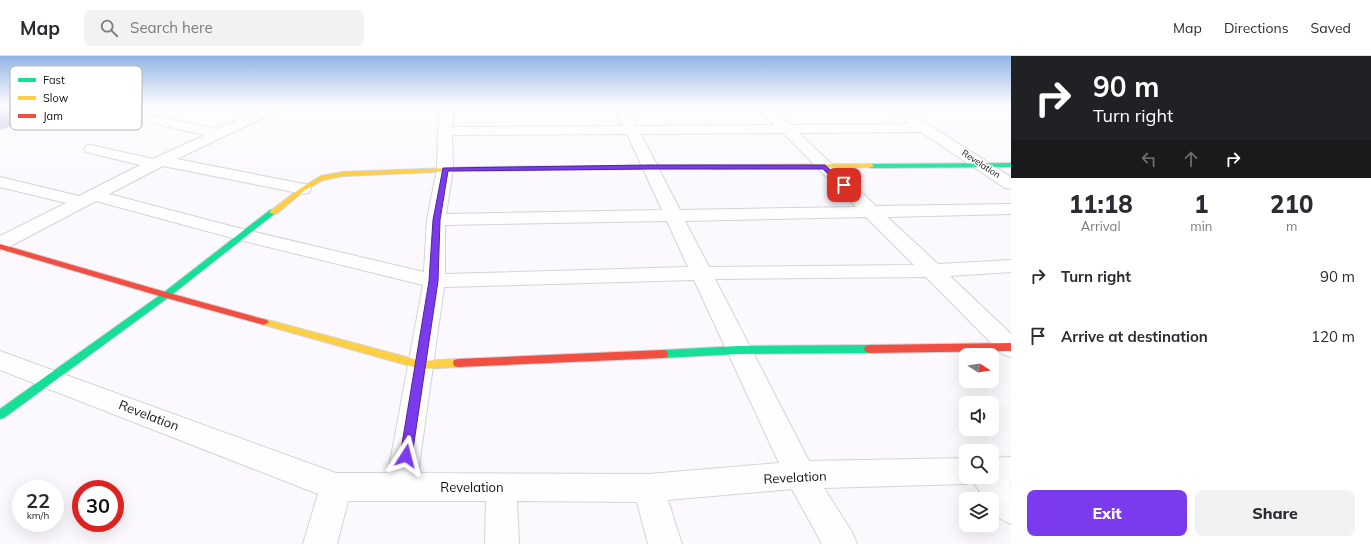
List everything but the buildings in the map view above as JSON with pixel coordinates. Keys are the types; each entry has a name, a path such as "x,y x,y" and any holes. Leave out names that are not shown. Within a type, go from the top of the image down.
{"street":[{"path":"196,129 220,134"},
{"path":"0,245 158,163 229,129"},
{"path":"631,129 800,475 840,544"},
{"path":"401,487 434,281 436,220 445,169 445,131 872,129"},
{"name":"Revelation","path":"927,129 1011,184"},
{"path":"787,130 1011,347"},
{"path":"90,149 158,163 304,189"},
{"path":"0,415 166,295 243,235 321,178 343,174 445,169 1011,165"},
{"path":"0,182 88,199 434,281 702,273 932,271 1011,266"},
{"path":"436,220 674,217 1011,209"},
{"path":"0,245 166,295 421,365 739,350 1011,347"},
{"name":"Revelation","path":"0,360 336,487 648,488 800,475 959,471"},
{"path":"999,471 1011,470"},
{"path":"991,484 1011,509"},
{"path":"320,544 336,487"},
{"path":"502,487 502,544"},
{"path":"648,488 665,544"}],"traffic: fast":[{"path":"871,166 1011,165"},
{"path":"477,169 711,167"},
{"path":"0,415 166,295 273,212"},
{"path":"663,354 739,350 869,349"}],"traffic: slow":[{"path":"711,167 871,166"},
{"path":"273,212 303,189 321,178 343,174 477,169"},
{"path":"264,322 421,365 458,363"}],"traffic: jam":[{"path":"0,246 264,322"},
{"path":"869,349 1011,347"},
{"path":"458,363 663,354"}],"route":[{"path":"406,456 434,281 436,220 445,169 825,167 844,185"}]}
